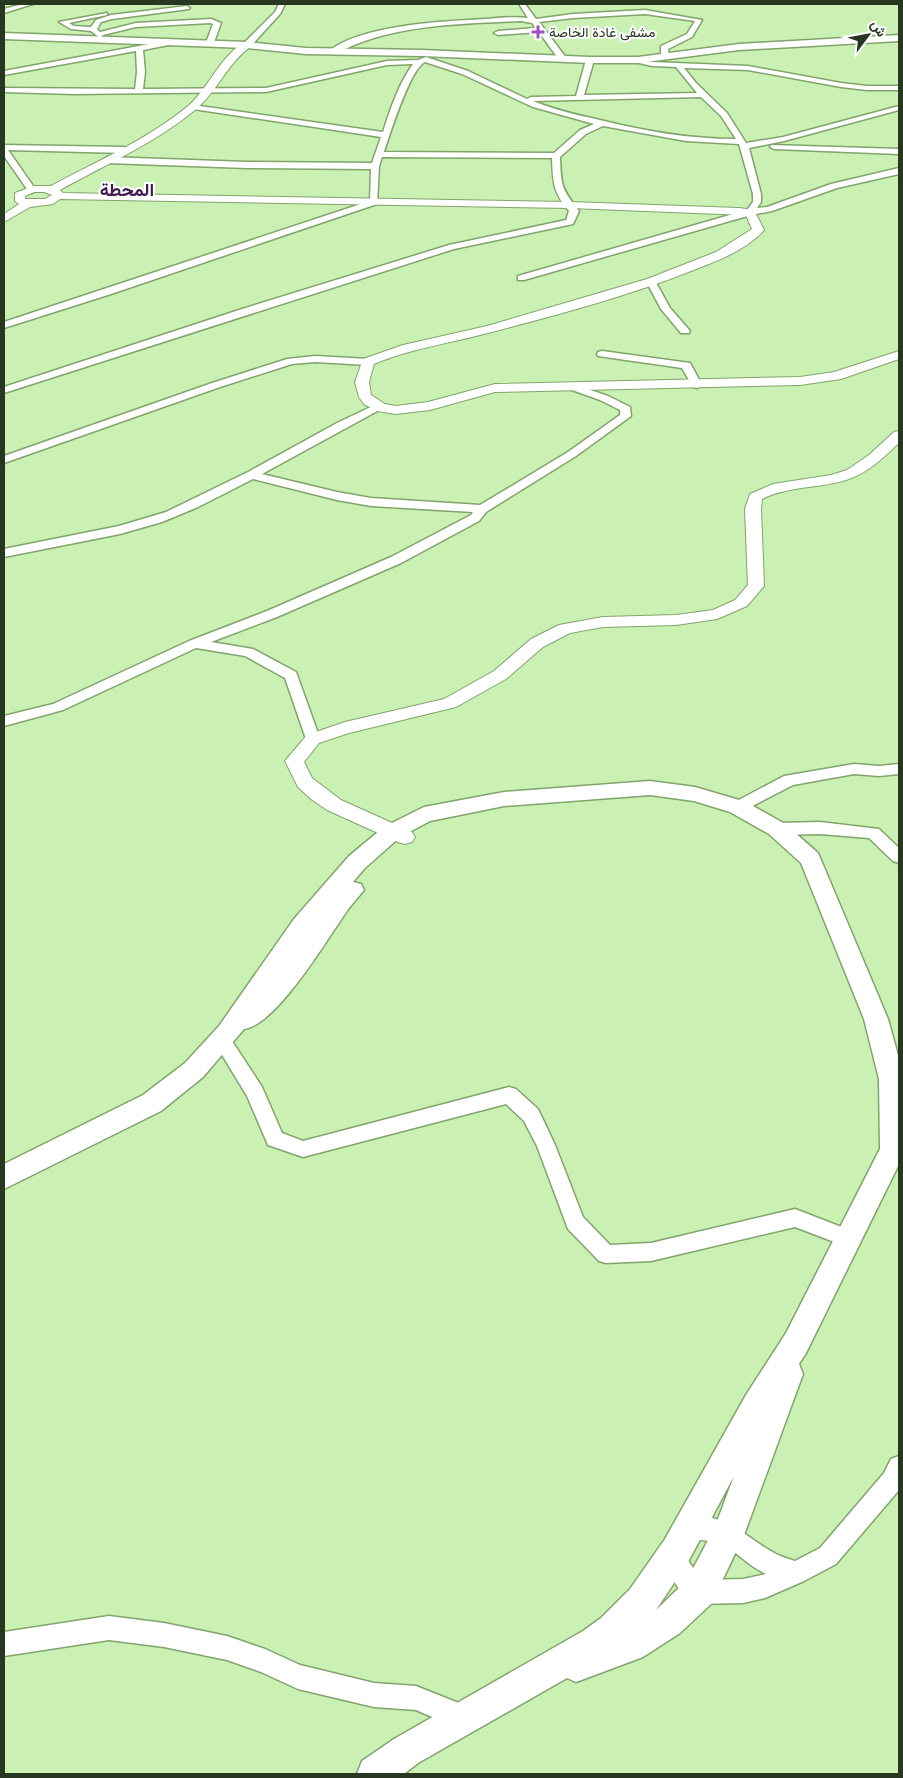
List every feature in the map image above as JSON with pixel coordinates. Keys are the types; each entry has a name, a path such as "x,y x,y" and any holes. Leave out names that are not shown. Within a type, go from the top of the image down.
{"main road":[{"path":"4,36 98,34 171,42 247,45 422,58 590,60 638,60 748,46 899,38"},
{"path":"4,1177 152,1103 194,1070 225,1037 266,1004 342,902 386,854 398,835 424,814 504,799 650,788 695,794 738,807 777,829 810,859 876,1019 892,1079 893,1150 850,1239 796,1343 777,1371 682,1541 648,1595 614,1630 528,1682 406,1751 375,1774"},
{"path":"398,835 451,819 524,808 641,801 671,802 726,816 753,828 802,865 824,891"},
{"path":"528,1682 630,1645 668,1621 699,1592 728,1535 786,1378 796,1343"}],"street":[{"path":"4,11 30,4"},
{"path":"19,195 20,201 29,204 50,202 55,193 169,124 193,107 210,89 238,50 247,45 278,14 282,4"},
{"path":"522,4 563,59"},
{"path":"650,4 661,14"},
{"path":"135,14 131,7 136,5"},
{"path":"98,34 98,21 135,14 187,8"},
{"path":"332,52 343,45 370,36 415,27 521,19 534,21 611,13 644,12 699,20 696,30 691,35 664,48 665,56"},
{"path":"105,14 62,22 73,28 98,34 136,25 211,21 217,23 210,43"},
{"path":"498,33 540,30"},
{"path":"4,73 44,63 139,49 171,42"},
{"path":"139,49 141,72 139,91"},
{"path":"374,202 375,166 385,135 412,71 422,58"},
{"path":"4,90 266,90 387,63 422,58 449,66 521,100 551,111 602,123 694,140 899,152"},
{"path":"579,99 590,60"},
{"path":"638,60 652,64 748,68 841,85 867,88 899,88"},
{"path":"677,64 693,85 724,115 743,144 757,194 757,202 750,212"},
{"path":"521,100 703,95"},
{"path":"193,107 385,135"},
{"path":"743,144 784,139 899,108"},
{"path":"379,154 556,156 583,132 602,123"},
{"path":"4,148 124,150"},
{"path":"4,148 32,190"},
{"path":"4,390 434,252 499,236 570,222 574,211 562,196 557,184 556,156"},
{"path":"107,160 248,165 375,166"},
{"path":"521,278 750,212 769,209 834,186 899,171"},
{"path":"4,195 19,195 32,190 55,193 374,202 570,205 750,212"},
{"path":"4,325 99,295 374,202"},
{"path":"4,219 29,204"},
{"path":"4,460 216,385 291,361 315,359 368,362 387,353 486,330 651,280 712,258 744,242 758,230 750,212"},
{"path":"651,280 666,309 685,331"},
{"path":"602,354 686,365 696,385"},
{"path":"368,362 361,380 364,396 378,407 397,411 425,406 478,390 495,388 696,385 800,380 836,376 899,355"},
{"path":"4,721 58,708 194,644 272,614 396,560 475,518 482,509 572,454 625,416 626,409 604,398 576,388"},
{"path":"4,553 86,537 157,519 202,500 252,475 341,425 378,407"},
{"path":"398,835 368,818 334,805 305,782 294,761 313,739 345,728 450,703 500,674 538,643 565,629 603,622 676,620 717,614 741,604 756,586 753,509 755,497 769,489 788,483 817,481 844,476 868,464 896,442"},
{"path":"252,475 337,496 371,502 482,509"},
{"path":"194,644 248,652 291,675 313,739"},
{"path":"738,807 789,780 854,769 879,771 899,769"},
{"path":"777,829 820,828 873,833 899,857"},
{"path":"225,1037 255,1092 276,1139 302,1149 509,1095 531,1115 546,1145 575,1223 606,1254 651,1252 795,1218 850,1239"},
{"path":"796,1573 769,1563 728,1535 704,1528 682,1541 680,1570 690,1586 699,1592 743,1591 765,1586 796,1573 828,1556 892,1481 899,1467"},
{"path":"4,1644 109,1628 164,1635 227,1648 264,1661 298,1677 374,1695 416,1698 462,1718"}],"place":[{"name":"مشفى غادة الخاصة","path":"538,32"}],"district":[{"name":"المحطة","path":"127,190"}]}
